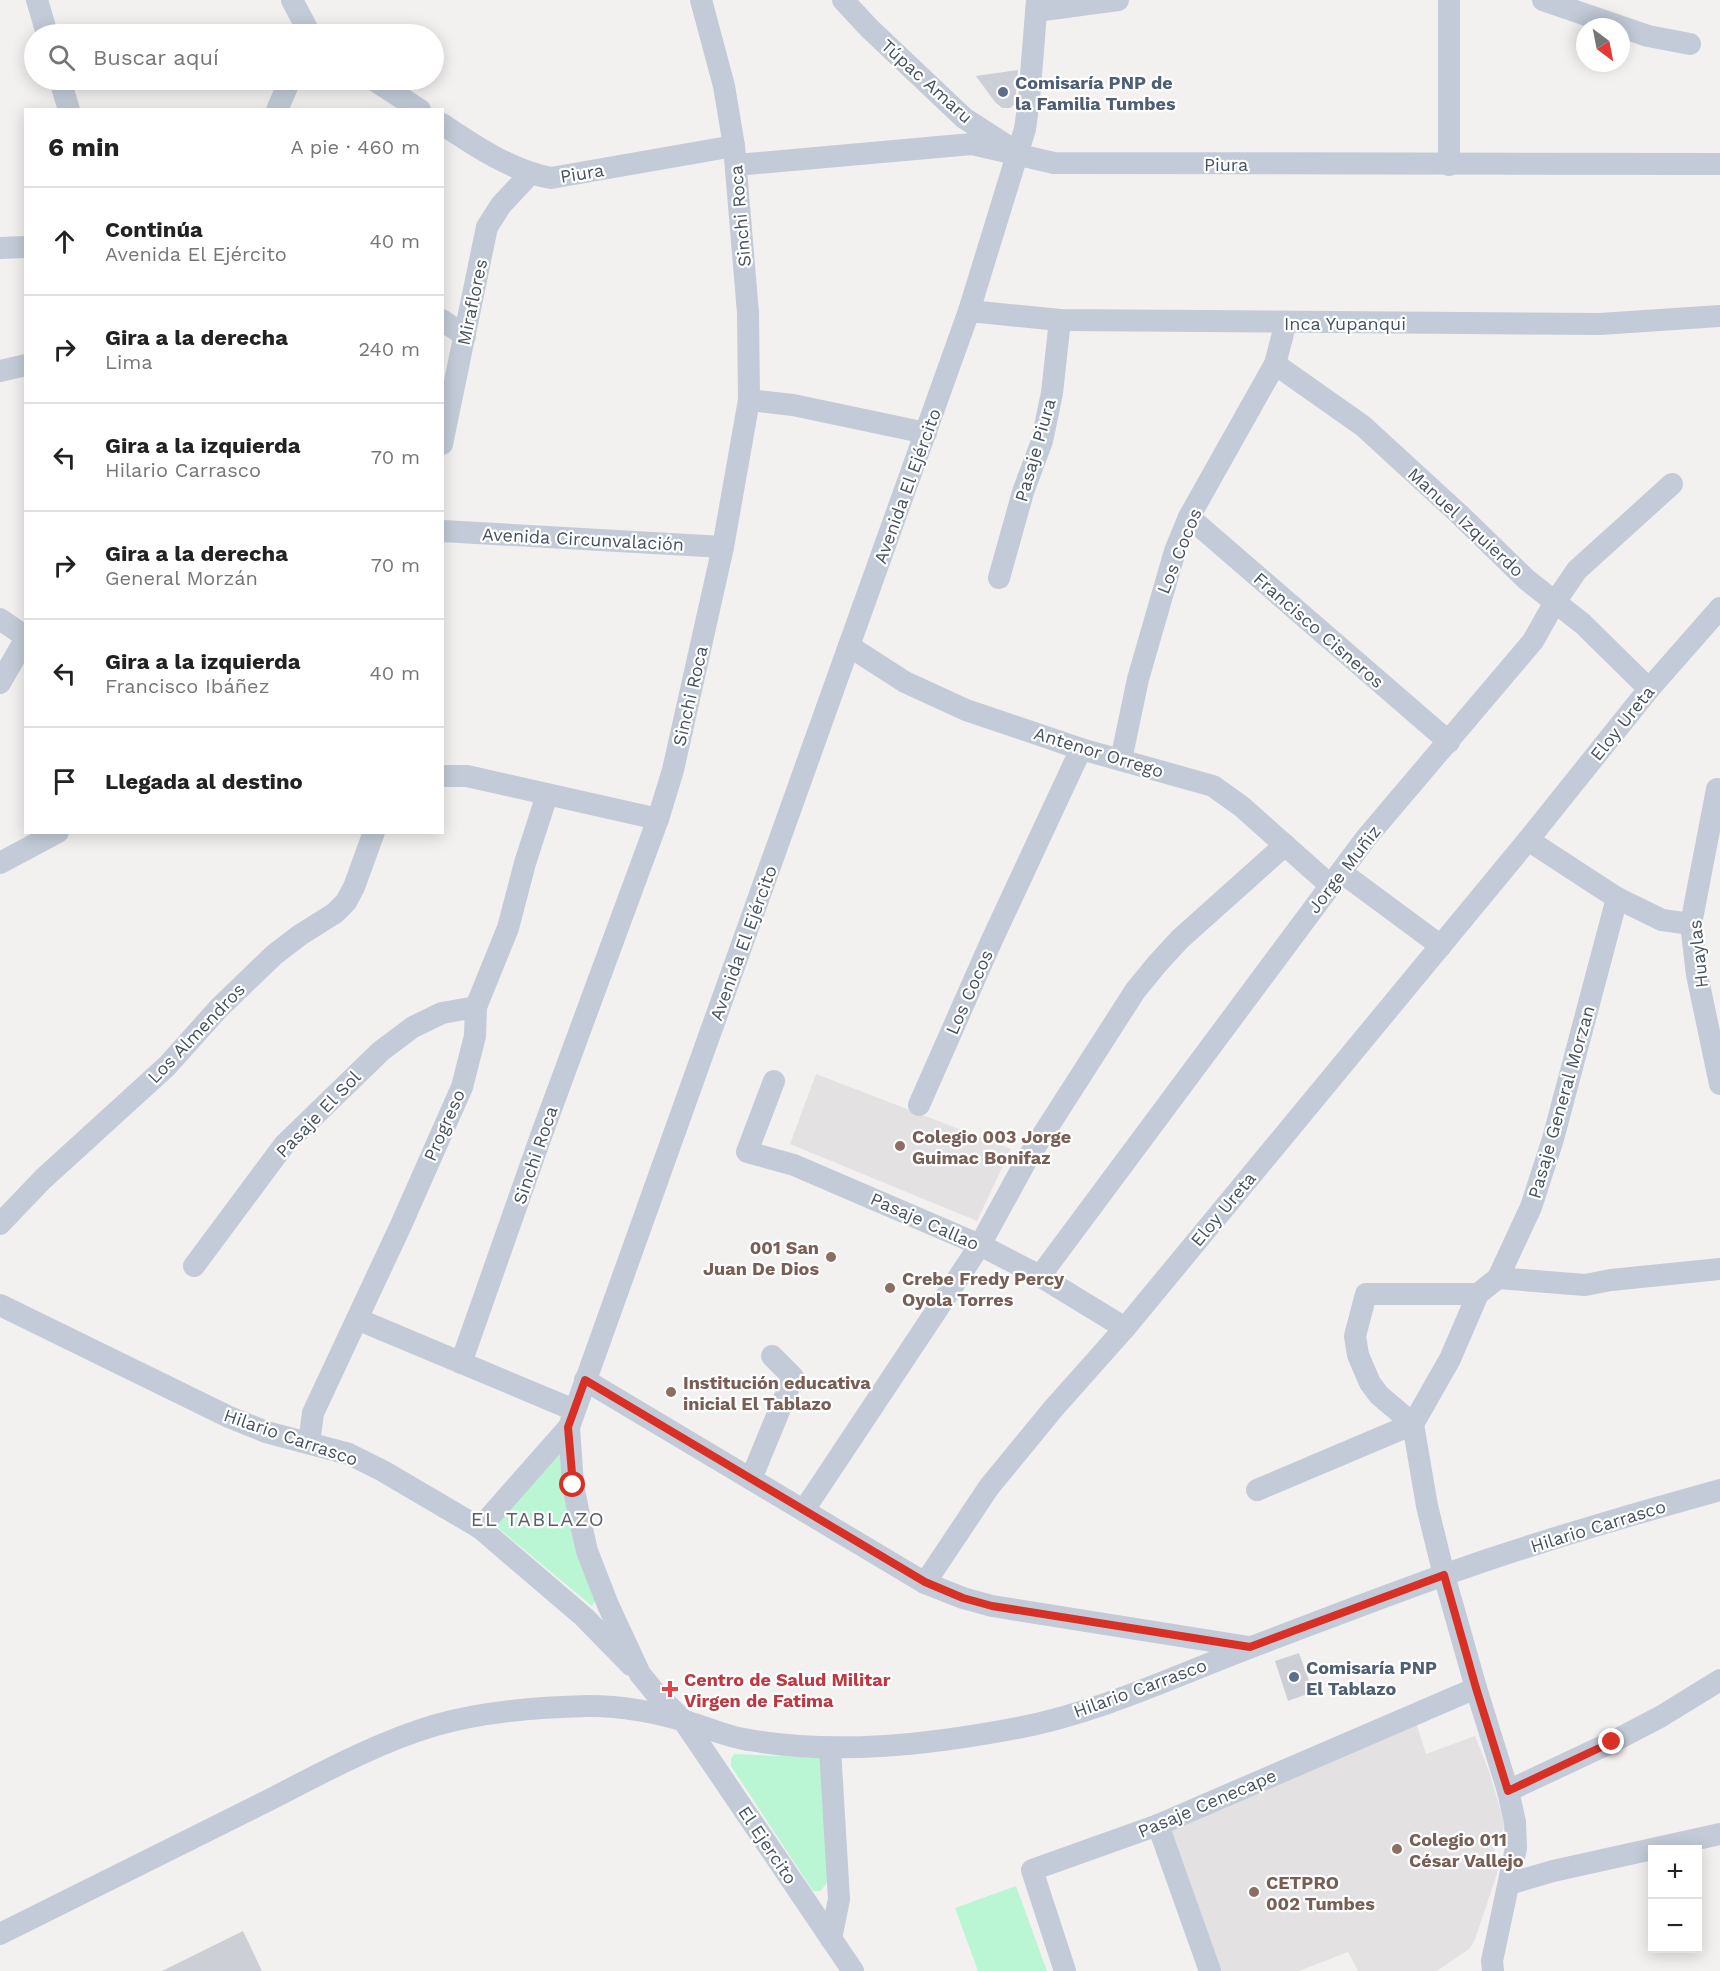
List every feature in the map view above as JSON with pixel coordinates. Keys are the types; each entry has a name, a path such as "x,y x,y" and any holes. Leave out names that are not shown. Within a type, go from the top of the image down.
{"street":[{"path":"37,0 44,24"},
{"path":"292,0 305,24"},
{"name":"Sinchi Roca","path":"461,1363 541,1136 658,819 673,770 723,547 748,400 748,313 735,155 724,86 701,0"},
{"name":"Túpac Amaru","path":"843,0 868,28 964,118 1017,153"},
{"path":"1037,5 1118,0"},
{"path":"1449,0 1449,165"},
{"path":"1543,0 1648,36 1690,44"},
{"name":"Avenida El Ejército","path":"683,1720 658,1696 640,1674 608,1605 587,1551 573,1485 571,1419 969,312 1025,129 1037,5"},
{"path":"63,90 68,108"},
{"path":"278,108 286,90"},
{"path":"389,90 417,108"},
{"name":"Piura","path":"444,125 471,143 530,174 551,178 735,155 972,144 1054,163 1720,164"},
{"name":"Miraflores","path":"444,435 487,228 501,205 530,174"},
{"path":"0,248 24,247"},
{"name":"Inca Yupanqui","path":"969,312 1060,320 1600,324 1720,316"},
{"name":"Pasaje Piura","path":"999,578 1023,492 1042,441 1052,393 1060,320"},
{"path":"444,321 465,336"},
{"name":"Los Cocos","path":"1121,760 1138,679 1175,551 1189,517 1275,364 1286,322"},
{"name":"Manuel Izquierdo","path":"1275,364 1363,426 1527,580 1583,624 1649,689"},
{"path":"0,372 24,366"},
{"path":"748,400 793,405 926,433"},
{"name":"Jorge Muñiz","path":"1040,1276 1366,838 1533,641 1555,602 1577,570 1672,484"},
{"name":"Francisco Cisneros","path":"1189,517 1449,742"},
{"name":"Avenida Circunvalación","path":"444,531 723,547"},
{"name":"Eloy Ureta","path":"925,1582 989,1487 1053,1409 1125,1328 1528,840 1649,689 1720,608"},
{"path":"0,619 24,637"},
{"path":"0,683 24,641"},
{"name":"Antenor Orrego","path":"849,646 905,682 966,710 1081,749 1212,786 1241,806 1285,845 1441,946"},
{"name":"Los Cocos","path":"919,1105 991,942 1081,749"},
{"path":"444,776 467,776 658,819"},
{"name":"Huaylas","path":"1717,789 1691,924 1697,975 1720,1084"},
{"name":"Progreso","path":"309,1443 313,1413 462,1087 475,1036 476,1007 508,928 525,863 547,795"},
{"path":"0,861 29,834"},
{"path":"0,861 54,834"},
{"name":"Los Almendros","path":"0,1224 43,1179 166,1066 219,1008 266,963 300,935 335,913 346,903 373,834"},
{"path":"1528,840 1617,898 1662,920 1691,924"},
{"path":"804,1510 981,1245 1026,1161 1135,992 1156,964 1180,939 1285,845"},
{"name":"Pasaje General Morzan","path":"1478,1294 1498,1278 1531,1207 1553,1139 1617,898"},
{"name":"Pasaje El Sol","path":"194,1266 284,1145 381,1051 413,1027 442,1013 476,1007"},
{"name":"Pasaje Callao","path":"774,1081 747,1152 794,1165 981,1245 1040,1276 1125,1328"},
{"path":"1498,1278 1585,1285 1611,1280 1720,1269"},
{"path":"1257,1490 1413,1424 1450,1359 1478,1294 1366,1294 1355,1336 1358,1355 1370,1383 1378,1395 1413,1424 1427,1506 1444,1575 1508,1791 1515,1822 1516,1848 1488,1968"},
{"name":"Hilario Carrasco","path":"0,1305 229,1417 266,1432 349,1454 382,1471 480,1528 584,1617 640,1674"},
{"path":"357,1319 461,1363 571,1419 480,1528"},
{"path":"751,1479 793,1377 772,1356"},
{"path":"585,1380 925,1582 963,1598 992,1606 1250,1647"},
{"name":"Hilario Carrasco","path":"0,1934 316,1776 393,1740 437,1725 532,1708 595,1706 637,1709 683,1720 742,1740 830,1749 937,1741 1017,1728 1126,1697 1250,1647 1495,1557 1720,1490"},
{"path":"1508,1791 1660,1717 1720,1680"},
{"name":"Pasaje Cenecape","path":"1065,1971 1032,1870 1158,1825 1476,1688"},
{"name":"El Ejercito","path":"683,1720 853,1971"},
{"path":"830,1749 839,1899 831,1939"},
{"path":"1158,1825 1210,1971"},
{"path":"1509,1884 1552,1871 1720,1834"}],"shaded area":[{"name":"Colegio 003 Jorge Guimac Bonifaz","path":"816,1074 1011,1149 977,1221 790,1144"},
{"name":"Colegio 011 César Vallejo","path":"1416,1723 1426,1754 1475,1736 1489,1771 1502,1815 1504,1824 1502,1837 1496,1842 1494,1856 1499,1863 1497,1874 1474,1942 1469,1949 1437,1971 1358,1971 1348,1952 1299,1971 1216,1971 1166,1832"}],"green space":[{"path":"561,1452 596,1600 592,1606 497,1527 497,1523"},
{"path":"734,1754 824,1758 827,1767 827,1883 820,1891 813,1891 731,1766"},
{"path":"1016,1886 1047,1971 978,1971 955,1908"}],"building":[{"name":"Comisaría PNP de la Familia Tumbes","path":"1018,70 1015,104 1010,108 1002,108 995,102 976,76"},
{"name":"Comisaría PNP El Tablazo","path":"1299,1653 1313,1692 1288,1701 1275,1661"},
{"path":"243,1931 262,1971 162,1971"}],"place":[{"name":"Comisaría PNP de la Familia Tumbes","path":"1003,92"},
{"name":"Colegio 003 Jorge Guimac Bonifaz","path":"900,1146"},
{"name":"001 San Juan De Dios","path":"831,1257"},
{"name":"Crebe Fredy Percy Oyola Torres","path":"890,1288"},
{"name":"Institución educativa inicial El Tablazo","path":"671,1392"},
{"name":"Comisaría PNP El Tablazo","path":"1294,1677"},
{"name":"Centro de Salud Militar Virgen de Fatima","path":"670,1689"},
{"name":"Colegio 011 César Vallejo","path":"1397,1849"},
{"name":"CETPRO 002 Tumbes","path":"1254,1892"}],"district":[{"name":"EL TABLAZO","path":"538,1519"}],"route":[{"path":"573,1485 568,1427 585,1380 925,1582 963,1598 992,1606 1250,1647 1444,1575 1508,1791 1612,1742"}]}
